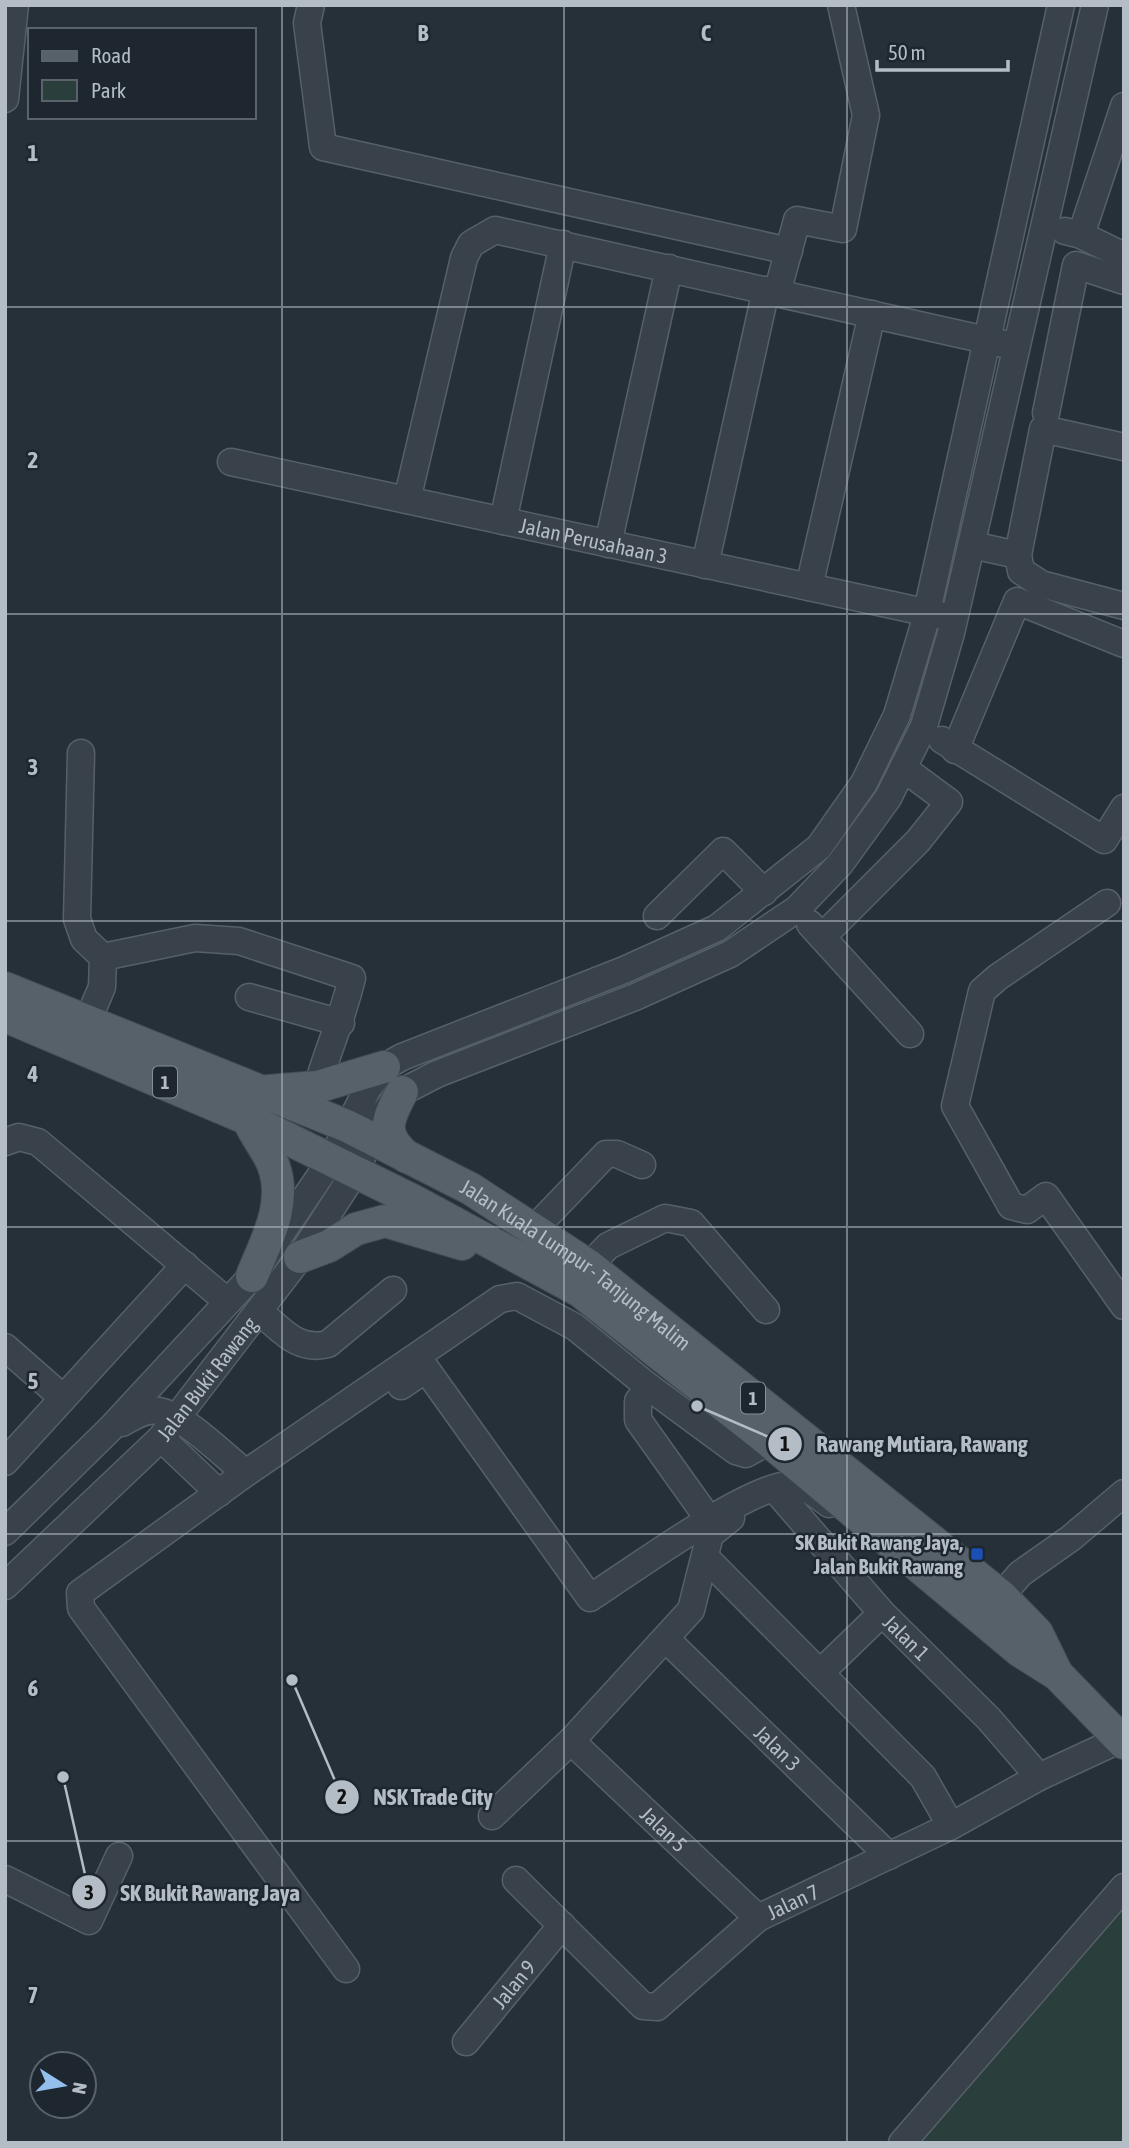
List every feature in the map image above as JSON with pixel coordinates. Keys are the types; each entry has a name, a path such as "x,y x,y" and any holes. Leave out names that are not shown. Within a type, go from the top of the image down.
{"main road":[{"name":"Jalan Kuala Lumpur - Tanjung Malim","path":"5,988 88,1020 251,1104 343,1166 584,1279 1001,1596 1037,1633 1058,1675"},
{"name":"Jalan Kuala Lumpur - Tanjung Malim","path":"5,1016 251,1104 359,1133 471,1189 535,1228 584,1279 769,1441 1020,1651 1058,1675 1122,1741"},
{"path":"252,1276 272,1225 280,1192 274,1166 260,1145 251,1104 288,1091 393,1079 389,1137 413,1161"},
{"path":"300,1257 329,1246 356,1229 385,1221 584,1279"}],"street":[{"path":"311,5 307,23 323,147 789,251"},
{"path":"705,565 772,291 789,251 797,220 843,229 866,115 841,5"},
{"path":"1061,5 989,341 926,613 897,715 864,783 819,847 717,929 402,1057 393,1079 436,1074 672,980 730,954 797,909 840,864 888,798 924,726 955,618 1095,5"},
{"path":"5,99 12,12"},
{"path":"1081,235 1124,106"},
{"path":"1045,226 1081,235 1124,256"},
{"path":"407,500 464,258 471,244 495,230 1018,348"},
{"path":"503,521 563,244"},
{"path":"1124,281 1076,265 1018,555 1021,571 1041,584 1124,606"},
{"path":"608,544 669,268"},
{"path":"808,587 872,314"},
{"path":"1045,421 1124,433"},
{"path":"1045,421 1124,447"},
{"name":"Jalan Perusahaan 3","path":"231,462 955,618"},
{"path":"972,545 1018,555"},
{"path":"955,750 1017,601 1124,645"},
{"path":"924,726 955,750 1104,840 1124,808"},
{"path":"81,752 77,919 84,939 103,957 102,986 88,1020"},
{"path":"822,937 918,841 949,802 903,768"},
{"path":"657,916 723,851 764,892"},
{"path":"1107,903 982,991 955,1106 1011,1206 1027,1210 1046,1196 1124,1307"},
{"path":"797,909 910,1034"},
{"path":"103,957 195,937 239,941 352,978 341,1023 329,1047 317,1087"},
{"path":"660,954 672,980"},
{"path":"249,997 341,1023"},
{"name":"Jalan Bukit Rawang","path":"5,1586 169,1428 260,1312 300,1257 359,1133 381,1115 393,1079"},
{"path":"5,1142 19,1137 38,1142 229,1302"},
{"path":"535,1228 606,1154 617,1154 642,1165"},
{"name":"Jalan Bukit Rawang","path":"5,1532 111,1428 229,1302 343,1166"},
{"path":"584,1279 608,1246 665,1218 691,1223 765,1310"},
{"path":"5,1462 185,1265"},
{"path":"260,1312 296,1343 320,1346 328,1344 393,1290"},
{"path":"346,1969 79,1603 84,1589 233,1482 500,1299 517,1296 575,1327 649,1387 740,1454 751,1452 769,1441"},
{"path":"5,1348 63,1398"},
{"path":"111,1428 158,1410 169,1428 233,1482 261,1482 426,1369 590,1598 742,1500 789,1485 806,1488 864,1534 903,1553"},
{"path":"649,1387 638,1401 638,1420 710,1521"},
{"path":"492,1816 571,1741 691,1611 710,1535 716,1528 762,1498 806,1488"},
{"path":"1001,1596 1020,1574 1071,1538 1124,1493"},
{"name":"Jalan 1","path":"779,1494 882,1613 989,1719 1039,1777"},
{"path":"706,1558 923,1777 951,1826"},
{"path":"821,1672 882,1613"},
{"name":"Jalan 3","path":"666,1639 889,1856"},
{"name":"Jalan 5","path":"571,1741 758,1918"},
{"name":"Jalan 7","path":"516,1880 643,2006 657,2007 758,1918 951,1826 1039,1777 1122,1741"},
{"path":"5,1879 89,1921 119,1856"},
{"path":"902,2143 1124,1887"},
{"name":"Jalan 9","path":"466,2042 562,1925"}],"green space":[{"path":"1124,1903 1124,2143 916,2143"}],"place":[{"name":"Rawang Mutiara, Rawang","path":"697,1406"},
{"name":"SK Bukit Rawang Jaya, Jalan Bukit Rawang","path":"977,1554"},
{"name":"NSK Trade City","path":"292,1680"},
{"name":"SK Bukit Rawang Jaya","path":"63,1777"}]}
